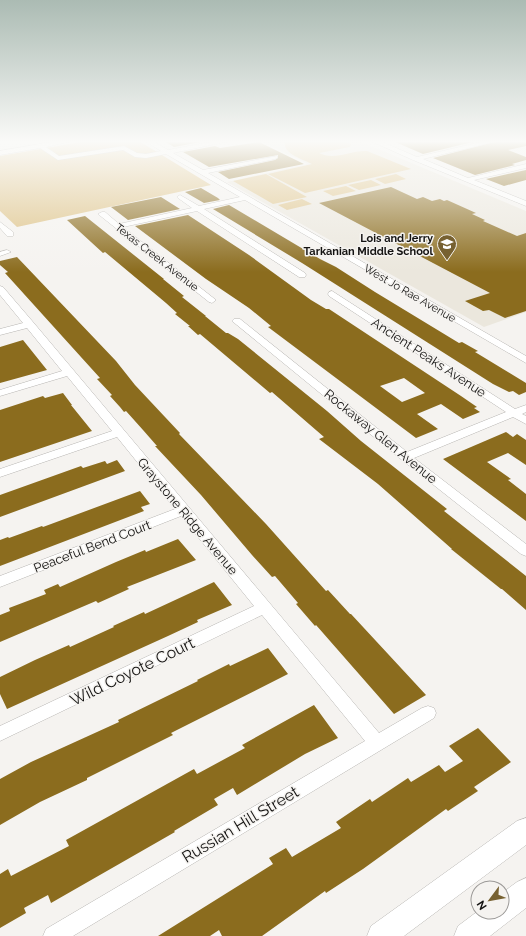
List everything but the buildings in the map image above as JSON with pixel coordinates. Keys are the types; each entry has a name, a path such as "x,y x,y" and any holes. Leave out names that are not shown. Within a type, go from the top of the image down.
{"main road":[{"path":"381,936 526,830"},
{"path":"510,904 526,891"},
{"path":"468,936 489,920"}],"street":[{"name":"West Jo Rae Avenue","path":"223,185 526,360"},
{"path":"479,185 526,204"},
{"path":"180,197 302,275"},
{"path":"118,226 245,198"},
{"name":"Texas Creek Avenue","path":"102,214 212,300"},
{"name":"Graystone Ridge Avenue","path":"0,289 376,742"},
{"name":"Ancient Peaks Avenue","path":"332,294 526,421"},
{"name":"Rockaway Glen Avenue","path":"237,321 406,457 526,550"},
{"path":"0,332 30,324"},
{"path":"0,393 70,372"},
{"path":"406,457 526,408"},
{"path":"0,473 118,433"},
{"name":"Peaceful Bend Court","path":"0,582 183,511"},
{"name":"Wild Coyote Court","path":"0,734 265,607"},
{"name":"Russian Hill Street","path":"53,936 376,742 428,713"}],"shaded area":[{"path":"0,185 211,185 17,227 0,211"},
{"name":"Lois and Jerry Tarkanian Middle School","path":"232,185 463,185 526,211 526,312 484,327"},
{"path":"239,185 285,185 307,197 273,204"},
{"path":"289,185 342,185 305,193"},
{"path":"348,185 380,185 381,185 359,190"},
{"path":"346,186 356,191 333,196 323,191"},
{"path":"302,199 312,204 287,210 278,205"}],"place":[{"name":"Lois and Jerry Tarkanian Middle School","path":"447,261"}]}
